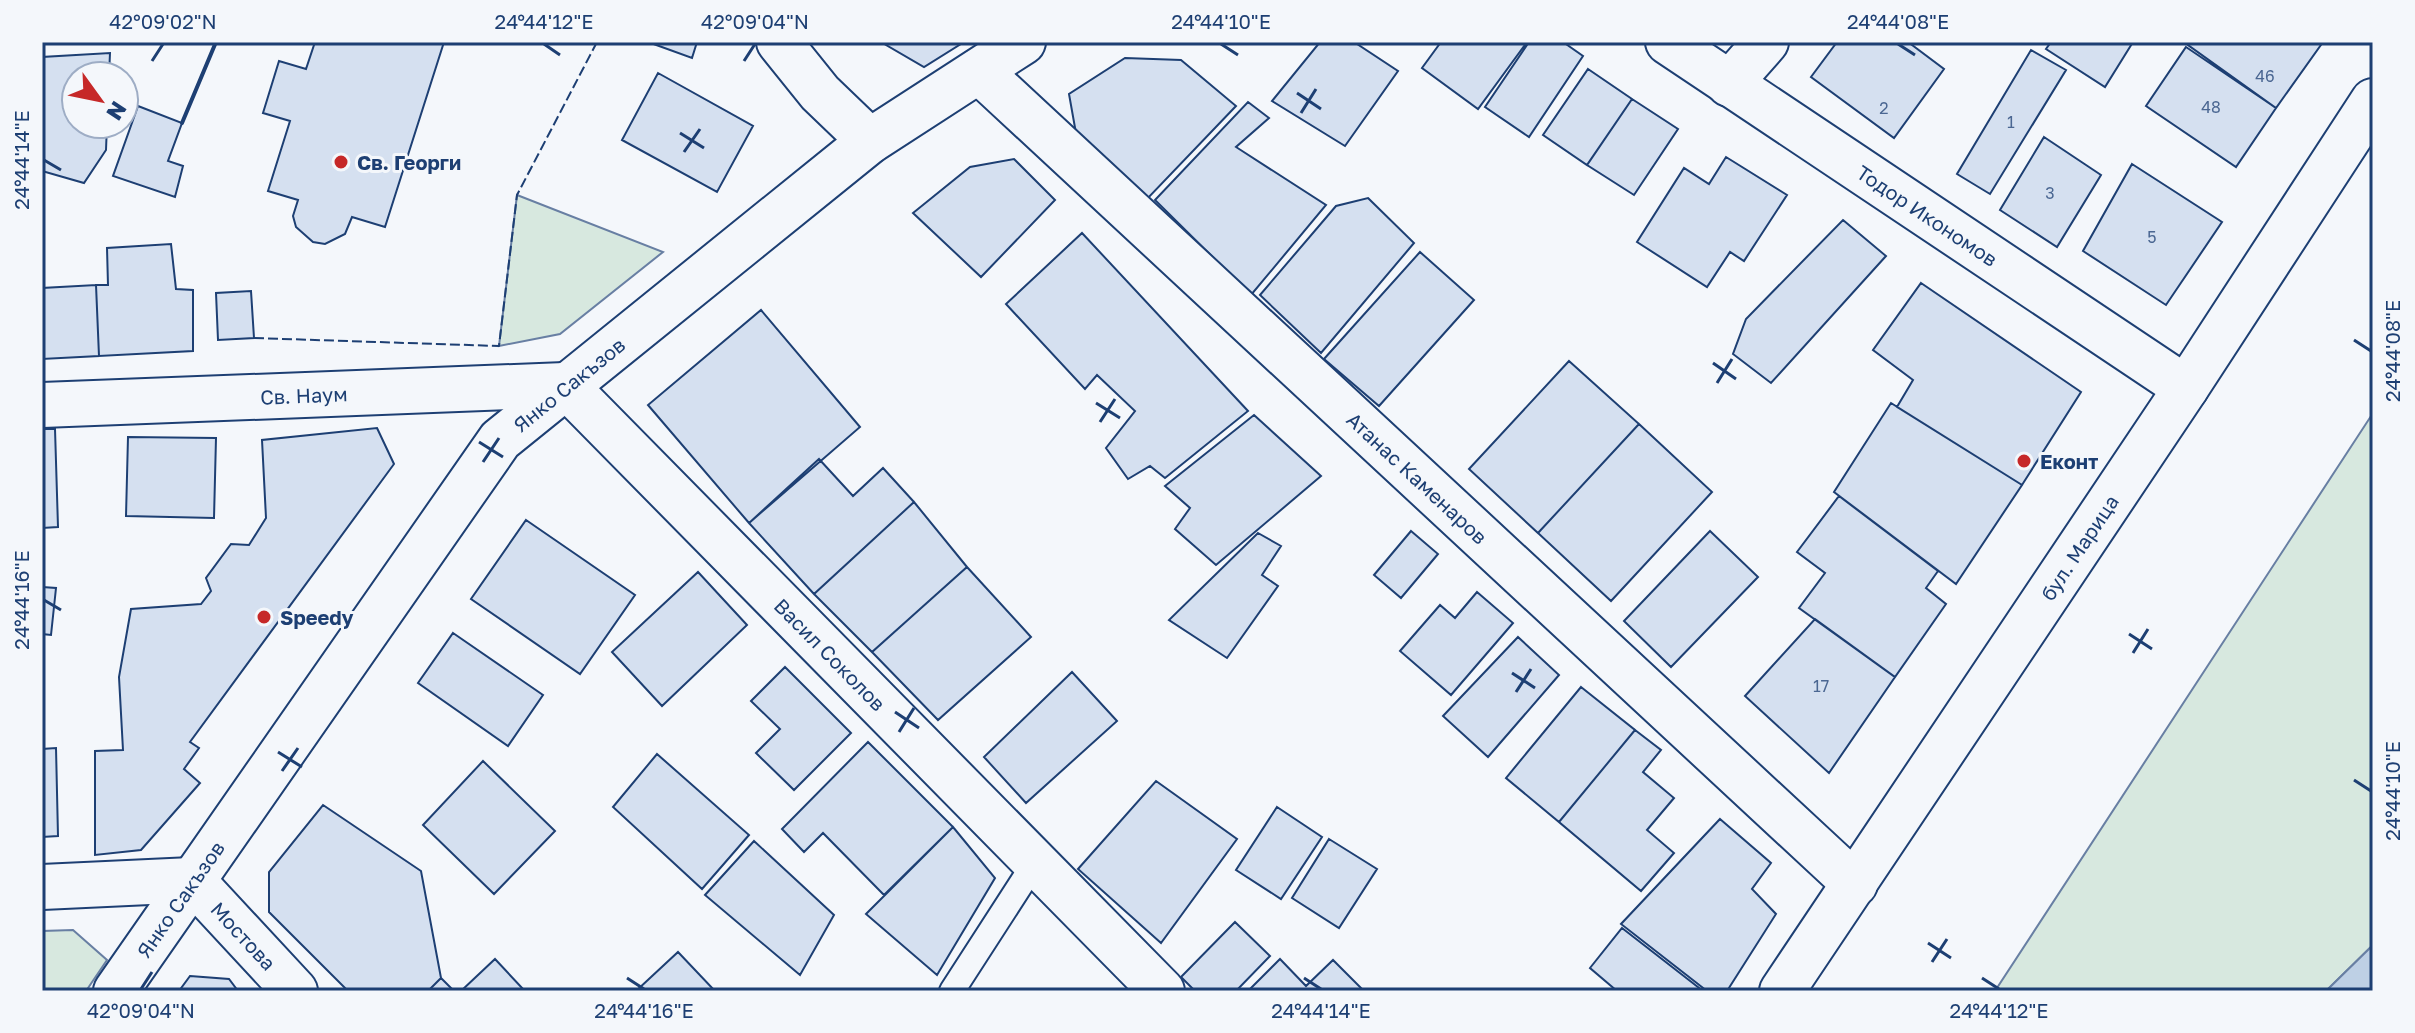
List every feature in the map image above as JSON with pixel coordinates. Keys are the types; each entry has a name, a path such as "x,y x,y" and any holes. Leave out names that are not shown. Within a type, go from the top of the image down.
{"street":[{"path":"779,42 820,93 870,141"},
{"name":"Янко Сакъзов","path":"116,991 500,440 870,141 1023,42"},
{"name":"Тодор Икономов","path":"1668,42 2186,388"},
{"path":"1729,84 1766,42"},
{"name":"Атанас Каменаров","path":"979,71 1855,884"},
{"name":"бул. Марица","path":"1782,991 2186,388 2373,101"},
{"name":"Св. Наум","path":"42,405 565,385"},
{"name":"Васил Соколов","path":"565,385 1162,991"},
{"path":"42,887 192,880"},
{"name":"Мостова","path":"192,880 295,991"}],"lane":[{"path":"952,991 1034,864"}],"shaded area":[{"path":"517,195 663,252 560,334 499,346"},
{"path":"2373,413 2373,945 2326,991 1995,991"},
{"path":"73,930 107,960 86,991 42,991 42,931"}],"water":[{"path":"2373,945 2373,991 2326,991"}],"building":[{"name":"Св. Георги","path":"315,42 444,42 385,227 352,217 345,234 325,244 313,242 296,227 293,216 298,200 268,191 290,121 263,113 279,61 306,69"},
{"path":"648,42 697,42 692,58"},
{"path":"881,42 964,42 924,67"},
{"path":"1320,42 1354,42 1398,71 1345,146 1272,101"},
{"path":"1441,42 1527,42 1478,109 1422,68"},
{"path":"1529,42 1563,42 1583,56 1529,137 1485,107"},
{"path":"1837,42 1908,42 1944,69 1894,138 1811,77"},
{"path":"2051,42 2133,42 2105,87 2046,49"},
{"path":"2191,42 2323,42 2276,108 2188,45"},
{"path":"2186,47 2276,108 2236,167 2146,106"},
{"path":"2031,50 2066,70 1990,194 1957,174"},
{"path":"110,53 110,60 60,60 60,140 106,140 106,150 84,183 42,171 42,57"},
{"path":"1125,58 1181,60 1236,106 1148,198 1077,139 1069,94"},
{"path":"1588,69 1632,99 1587,165 1543,135"},
{"path":"658,73 753,126 717,192 622,140"},
{"path":"1632,99 1678,129 1634,195 1587,165"},
{"path":"1248,102 1269,118 1236,147 1326,205 1251,295 1155,200"},
{"path":"140,107 182,123 168,161 183,166 175,197 113,176 126,140 140,140"},
{"path":"2044,137 2101,175 2057,247 2000,210"},
{"path":"1726,157 1787,195 1744,261 1730,252 1707,287 1637,242 1684,168 1709,184"},
{"path":"1014,159 1055,200 981,277 913,213 970,167"},
{"path":"2132,164 2222,222 2166,305 2083,251"},
{"path":"1368,198 1414,243 1321,353 1260,295 1336,206"},
{"path":"1843,220 1886,256 1771,383 1733,354 1746,319"},
{"path":"1082,233 1248,411 1165,478 1150,466 1128,479 1106,448 1135,411 1097,375 1085,389 1006,304"},
{"path":"171,244 176,289 193,290 193,351 99,356 96,285 108,285 107,248"},
{"path":"1420,252 1474,300 1379,406 1324,359"},
{"path":"1921,283 2081,392 2022,485 1897,407 1913,380 1873,350"},
{"path":"96,285 99,356 42,359 42,288"},
{"path":"251,291 254,338 218,340 216,293"},
{"path":"761,310 860,427 749,523 648,405"},
{"path":"1569,361 1639,424 1538,533 1469,469"},
{"path":"1891,403 2022,485 1956,584 1834,492"},
{"path":"1254,415 1321,476 1216,565 1175,529 1190,508 1165,486"},
{"path":"1639,424 1712,492 1611,601 1538,533"},
{"path":"377,428 394,464 190,742 199,748 184,769 200,783 141,850 95,855 95,751 123,750 119,677 131,609 201,604 211,591 206,578 231,544 249,545 266,518 262,440"},
{"path":"42,429 55,429 58,527 42,528"},
{"path":"128,437 216,438 214,518 126,516"},
{"path":"819,459 853,496 883,468 914,502 814,594 749,523"},
{"path":"1839,496 1938,571 1926,588 1946,604 1895,677 1799,608 1825,573 1797,552"},
{"path":"914,502 967,567 872,652 814,594"},
{"path":"526,520 635,595 580,674 471,599"},
{"path":"1411,531 1438,554 1401,598 1374,575"},
{"path":"1710,531 1758,577 1671,667 1624,621"},
{"path":"1258,533 1281,546 1262,575 1278,586 1227,658 1169,620"},
{"path":"967,567 1031,637 938,720 872,652"},
{"path":"698,572 747,625 662,706 612,652"},
{"path":"42,587 56,588 51,635 42,634"},
{"path":"1477,592 1513,623 1451,695 1400,651 1440,605 1455,618"},
{"path":"1815,619 1895,677 1829,773 1745,696"},
{"path":"453,633 543,695 508,746 418,683"},
{"path":"1518,637 1559,675 1488,757 1443,716"},
{"path":"785,667 851,733 794,790 756,753 780,729 751,701"},
{"path":"1072,672 1117,721 1026,803 984,757"},
{"path":"1581,687 1635,730 1559,822 1506,778"},
{"path":"1635,730 1661,750 1643,772 1674,798 1647,830 1674,853 1641,891 1559,822"},
{"path":"868,742 953,827 884,895 823,833 804,852 782,829"},
{"path":"56,748 58,836 42,837 42,749"},
{"path":"657,754 749,835 702,889 613,807"},
{"path":"483,761 555,831 494,894 423,825"},
{"path":"1156,781 1237,839 1161,943 1078,869"},
{"path":"323,805 421,871 441,978 428,991 348,991 269,912 269,872"},
{"path":"1277,807 1322,837 1281,899 1236,870"},
{"path":"1720,819 1771,863 1752,889 1776,914 1727,991 1707,991 1621,924"},
{"path":"953,827 995,878 937,975 866,914"},
{"path":"1329,839 1377,869 1339,928 1292,898"},
{"path":"754,841 834,915 800,975 705,895"},
{"path":"1235,922 1270,956 1236,991 1195,991 1181,977"},
{"path":"1622,928 1703,991 1617,991 1590,968"},
{"path":"678,952 715,991 636,991"},
{"path":"495,959 523,989 521,991 461,991"},
{"path":"1280,959 1306,986 1333,960 1364,991 1248,991"},
{"path":"190,976 229,979 238,991 179,991"},
{"path":"441,978 454,991 428,991"}],"fence":[{"path":"254,338 499,346 517,195 597,42"}],"wall":[{"path":"182,123 216,42"}],"place":[{"name":"Св. Георги","path":"341,162"},
{"name":"Еконт","path":"2024,461"},
{"name":"Speedy","path":"264,617"}]}
